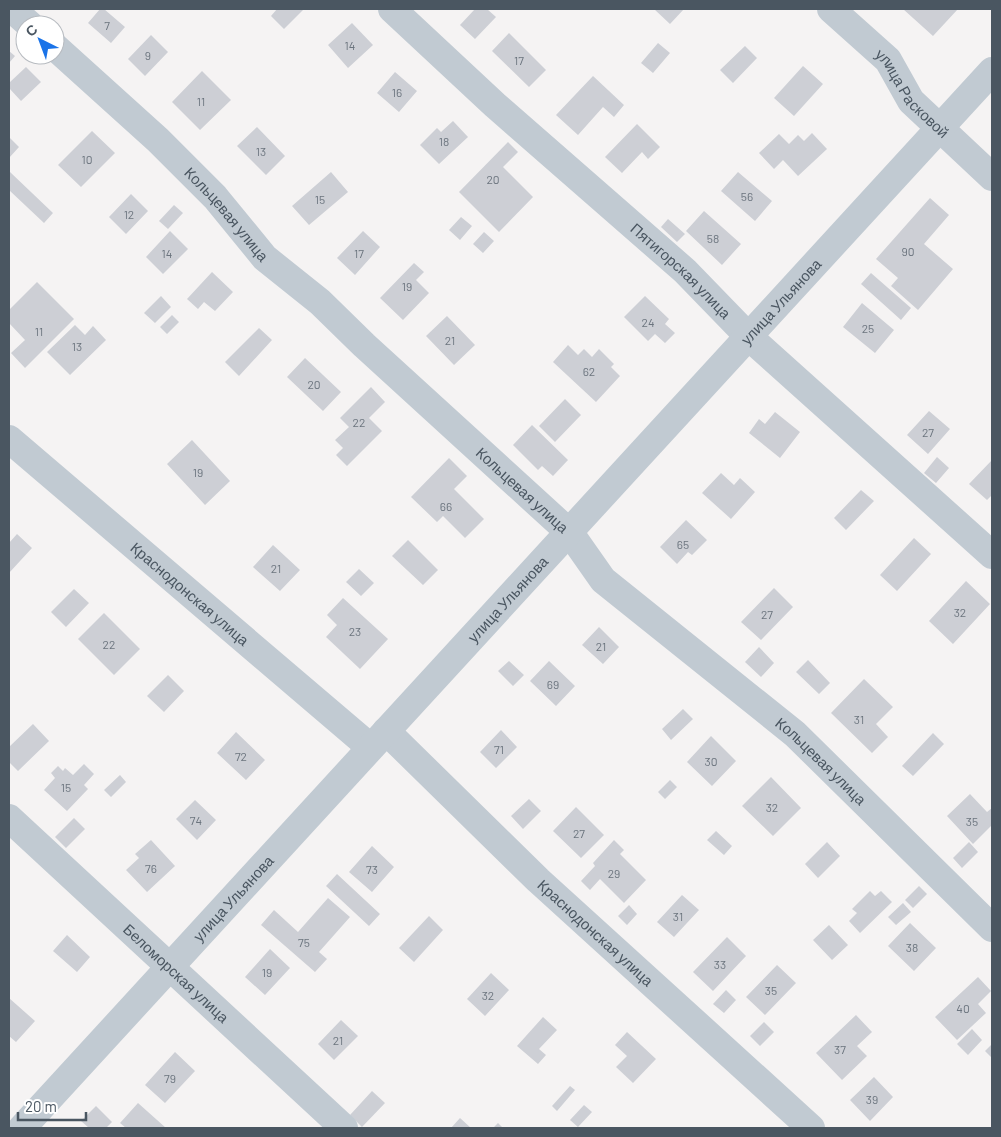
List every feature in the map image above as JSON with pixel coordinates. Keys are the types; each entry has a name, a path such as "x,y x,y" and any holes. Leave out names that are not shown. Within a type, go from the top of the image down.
{"street":[{"name":"Пятигорская улица","path":"392,9 495,105 685,271 749,337 992,555"},
{"name":"улица Расковой","path":"832,9 888,60 911,101 992,177"},
{"name":"Кольцевая улица","path":"65,56 165,147 215,197 265,258 320,302 371,352 570,533 603,580 795,734 992,928"},
{"name":"улица Ульянова","path":"22,1128 992,71"},
{"name":"Краснодонская улица","path":"9,439 378,739 538,880 811,1128"},
{"name":"Беломорская улица","path":"9,818 344,1128"}],"building":[{"path":"100,9 104,9 125,27 111,43 88,23"},
{"path":"277,9 304,9 284,29 271,16"},
{"path":"475,9 487,9 496,17 475,39 460,25"},
{"path":"654,9 684,9 670,24"},
{"path":"903,9 958,9 933,36"},
{"path":"352,23 373,45 348,68 328,45"},
{"path":"509,33 546,70 529,87 492,51"},
{"path":"151,35 168,52 145,76 128,59"},
{"path":"658,43 670,53 653,73 641,63"},
{"path":"745,46 757,58 733,83 720,70"},
{"path":"9,51 15,56 9,63"},
{"path":"803,66 823,84 794,116 774,98"},
{"path":"26,67 41,82 21,101 9,88 9,83"},
{"path":"202,71 231,100 200,130 172,102"},
{"path":"395,72 417,91 399,112 377,93"},
{"path":"593,76 624,105 614,117 603,107 578,135 556,115"},
{"path":"453,121 468,137 439,164 420,145 437,128 441,132"},
{"path":"637,124 660,147 648,159 642,152 622,173 605,157"},
{"path":"257,127 285,156 266,175 237,146"},
{"path":"92,131 115,153 81,187 58,165"},
{"path":"812,133 827,149 798,176 783,160 774,169 759,153 779,134 789,144 798,135 804,141"},
{"path":"9,137 19,147 9,158"},
{"path":"508,142 518,152 503,167 533,197 499,232 459,192"},
{"path":"10,172 53,213 44,223 9,190"},
{"path":"331,172 348,192 309,225 292,206"},
{"path":"738,172 772,201 755,221 721,191"},
{"path":"131,194 148,211 126,234 109,217"},
{"path":"930,198 949,215 924,244 953,269 918,310 891,286 898,278 876,259"},
{"path":"174,205 183,213 168,229 159,221"},
{"path":"704,211 741,244 722,265 686,231"},
{"path":"461,217 472,226 460,240 449,230"},
{"path":"668,219 685,234 677,242 661,227"},
{"path":"170,231 188,249 163,274 146,257"},
{"path":"363,231 380,247 355,275 337,258"},
{"path":"484,232 494,241 483,253 473,244"},
{"path":"414,263 424,272 416,280 429,293 403,320 380,298"},
{"path":"212,272 233,292 215,311 204,302 198,309 187,299"},
{"path":"871,273 911,308 901,320 861,284"},
{"path":"37,282 74,319 25,368 11,353 25,340 9,323 9,310"},
{"path":"161,296 171,307 155,323 144,313"},
{"path":"645,296 669,319 665,324 675,333 665,343 655,334 648,341 624,317"},
{"path":"862,303 894,330 875,353 843,327"},
{"path":"172,315 179,322 167,334 160,327"},
{"path":"447,316 475,345 454,365 426,336"},
{"path":"75,325 85,335 93,326 106,340 70,375 47,352"},
{"path":"259,328 272,340 239,376 225,362"},
{"path":"568,345 578,355 584,349 592,357 599,349 614,364 611,367 620,376 596,402 553,362"},
{"path":"305,358 341,392 323,411 287,377"},
{"path":"371,387 385,402 369,418 382,431 347,466 336,455 343,448 335,440 349,427 340,418"},
{"path":"565,399 581,415 555,442 539,426"},
{"path":"929,411 950,429 928,454 907,435"},
{"path":"775,412 800,432 780,458 749,433 759,419 765,424"},
{"path":"532,425 568,460 553,476 542,466 538,470 513,445"},
{"path":"192,440 230,481 205,505 167,464"},
{"path":"937,457 949,468 936,483 924,473"},
{"path":"449,458 467,476 454,489 484,519 465,538 443,516 437,522 411,497"},
{"path":"992,460 992,495 987,500 969,484"},
{"path":"721,473 734,485 740,478 755,492 731,519 702,493"},
{"path":"861,490 874,501 846,530 834,518"},
{"path":"686,520 707,540 692,555 688,552 677,564 660,547"},
{"path":"17,534 32,548 9,573 9,543"},
{"path":"914,538 931,554 897,591 880,575"},
{"path":"408,540 438,570 423,585 392,556"},
{"path":"273,545 300,570 280,591 253,567"},
{"path":"359,569 374,583 361,596 346,582"},
{"path":"966,581 990,604 953,644 929,621"},
{"path":"774,588 793,607 761,640 741,622"},
{"path":"74,589 89,603 66,627 51,612"},
{"path":"343,598 388,639 360,669 326,637 337,625 327,615"},
{"path":"104,613 140,649 114,675 78,639"},
{"path":"599,627 619,647 603,664 582,645"},
{"path":"759,647 774,663 761,677 745,662"},
{"path":"808,660 830,683 819,694 796,672"},
{"path":"509,661 524,675 513,686 498,671"},
{"path":"549,661 575,686 556,706 530,681"},
{"path":"168,675 184,691 164,712 147,696"},
{"path":"864,679 893,707 876,724 888,737 872,753 831,713"},
{"path":"683,709 693,719 671,740 662,729"},
{"path":"33,724 49,741 18,771 9,762 9,747"},
{"path":"501,730 517,747 496,768 480,752"},
{"path":"236,732 265,760 246,780 217,753"},
{"path":"933,733 944,744 913,776 902,766"},
{"path":"711,736 736,761 712,786 687,762"},
{"path":"84,764 94,774 84,785 88,789 67,811 44,790 55,778 51,773 58,766 63,771 65,768 73,775"},
{"path":"120,775 126,782 111,797 104,790"},
{"path":"771,777 801,808 773,836 742,806"},
{"path":"670,780 677,787 665,799 658,792"},
{"path":"970,794 987,812 992,808 992,825 973,844 947,816"},
{"path":"529,799 541,811 523,829 511,816"},
{"path":"195,800 216,820 197,840 176,819"},
{"path":"576,807 604,835 581,858 553,831"},
{"path":"74,818 85,829 66,848 55,837"},
{"path":"716,831 732,846 724,855 707,840"},
{"path":"151,840 175,866 147,892 126,870 139,858 135,854"},
{"path":"614,840 624,850 620,854 646,880 624,903 600,879 590,890 581,881 595,866 593,863"},
{"path":"827,842 840,856 818,878 805,864"},
{"path":"969,842 978,852 962,868 953,858"},
{"path":"372,846 394,867 372,892 349,872"},
{"path":"337,874 380,914 369,926 326,886"},
{"path":"919,886 927,894 913,908 905,900"},
{"path":"870,891 875,896 881,891 892,902 860,933 849,921 857,913 852,909"},
{"path":"682,895 699,910 674,937 657,922"},
{"path":"328,898 350,917 319,952 327,959 315,972 261,925 274,910 298,932"},
{"path":"903,903 911,912 896,925 888,917"},
{"path":"629,905 637,914 627,925 618,916"},
{"path":"429,916 443,930 414,962 399,948"},
{"path":"910,923 936,948 914,971 888,946"},
{"path":"829,925 848,945 832,960 813,940"},
{"path":"67,935 90,957 77,972 53,951"},
{"path":"727,937 746,956 713,991 693,972"},
{"path":"270,949 290,968 265,995 245,977"},
{"path":"777,965 796,983 765,1015 746,997"},
{"path":"491,973 509,990 485,1016 467,999"},
{"path":"978,977 991,991 978,1004 986,1013 957,1040 935,1017"},
{"path":"726,990 736,1000 724,1013 713,1004"},
{"path":"9,998 35,1021 16,1042 9,1036"},
{"path":"856,1015 872,1032 857,1046 867,1056 842,1080 816,1053"},
{"path":"543,1017 557,1030 539,1049 546,1055 538,1064 517,1046"},
{"path":"341,1020 358,1036 334,1060 318,1044"},
{"path":"764,1022 774,1032 760,1046 750,1036"},
{"path":"972,1029 982,1040 968,1055 957,1044"},
{"path":"627,1032 656,1059 633,1083 616,1067 627,1056 615,1045"},
{"path":"992,1044 992,1058 985,1051"},
{"path":"175,1052 195,1071 165,1103 145,1085"},
{"path":"874,1077 893,1097 870,1121 850,1100"},
{"path":"570,1086 575,1090 557,1111 552,1106"},
{"path":"372,1091 385,1103 362,1127 350,1115"},
{"path":"138,1103 166,1128 126,1128 120,1123"},
{"path":"584,1105 592,1112 578,1127 570,1120"},
{"path":"96,1106 112,1122 106,1128 89,1128 81,1121"},
{"path":"460,1118 471,1128 451,1128"},
{"path":"498,1123 503,1128 493,1128"}]}
